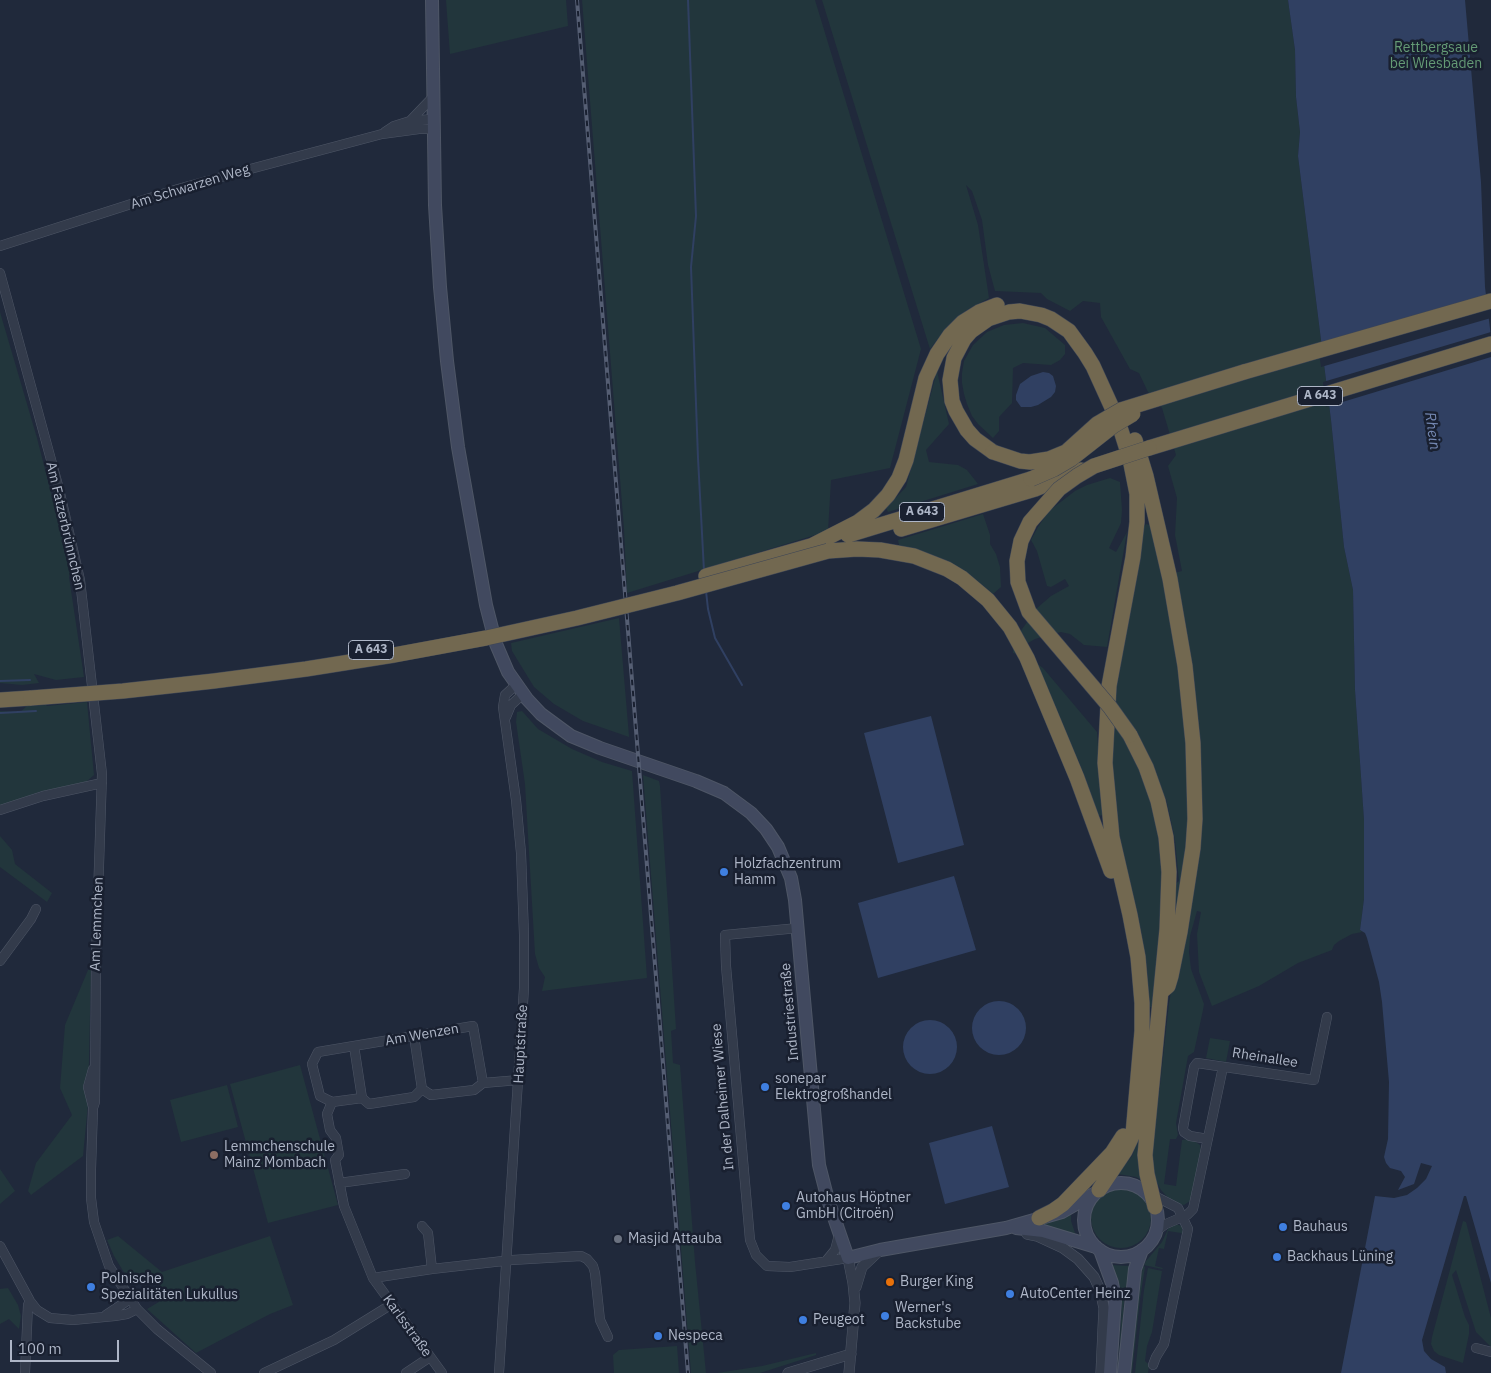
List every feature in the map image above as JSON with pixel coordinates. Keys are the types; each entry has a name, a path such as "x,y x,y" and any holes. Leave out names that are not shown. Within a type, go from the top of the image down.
{"highway":[{"path":"1161,992 1170,982 1193,848 1195,819 1193,743 1179,628 1160,532 1133,434 1103,375 1076,339 1060,324 1041,314 1009,312 984,321 964,339 954,358 950,374 950,390 952,401 967,430 983,446 993,452 1011,459 1030,462 1049,459 1066,452 1104,418 1140,403 1491,300"},
{"path":"813,545 858,522 874,510 888,495 899,478 906,460 932,361 950,335 964,322 979,312 995,306 1020,302 1037,304 1053,310 1068,318 1080,330 1093,348 1103,375 1132,468 1137,501 1133,557 1109,686 1105,763 1112,837 1133,929 1140,973 1142,1031 1133,1134 1125,1151 1098,1191"},
{"name":"A 643","path":"0,700 31,694 145,682 258,667 409,644 623,598 813,545 1043,474 1071,459 1112,426 1142,410 1491,308"},
{"name":"A 643","path":"0,692 31,694 122,691 214,681 394,655 486,638 610,610 828,551 1035,490 1094,466 1491,344"},
{"path":"1094,466 1059,489 1030,522 1019,551 1017,572 1024,602 1035,620 1110,707 1130,735 1153,784 1166,837 1169,894 1145,1155 1149,1197"},
{"path":"828,551 857,549 897,552 931,562 947,569 976,588 1000,613 1019,642 1064,747 1128,921 1140,973"},
{"path":"1039,1218 1063,1204 1112,1153 1130,1118 1138,1089"}],"main road":[{"name":"Industriestraße","path":"432,0 433,124 440,286 447,362 458,447 492,632 500,654 519,689 541,714 571,736 724,793 742,806 766,829 780,851 791,878 798,928 819,1165 824,1187 848,1258"},
{"path":"1098,1248 1118,1256 1133,1254 1142,1250 1150,1242 1156,1231 1157,1219 1149,1197 1131,1184 1111,1184 1098,1191 1088,1204 1084,1219 1087,1234 1098,1248 1112,1283 1115,1300 1110,1373"},
{"name":"In der Dalheimer Wiese","path":"848,1258 880,1250 1002,1228 1067,1210 1098,1191"},
{"name":"In der Dalheimer Wiese","path":"1002,1228 1035,1229 1074,1239 1098,1248"},
{"path":"840,1233 856,1246 880,1250"},
{"path":"1124,1373 1135,1269 1142,1250"}],"street":[{"name":"Am Schwarzen Weg","path":"410,121 433,97"},
{"name":"Am Schwarzen Weg","path":"382,134 394,126 410,121 433,124"},
{"name":"Am Schwarzen Weg","path":"0,246 188,186 382,134 419,129 433,124"},
{"name":"Am Fatzerbrünnchen","path":"0,273 2,287 58,489 78,572 93,690 102,783"},
{"name":"Hauptstraße","path":"498,1372 524,988 523,903 516,800 504,698 507,692 519,689"},
{"path":"0,810 43,796 102,783"},
{"name":"Am Lemmchen","path":"102,783 96,957 95,1064 88,1088 93,1108 91,1198 94,1222 109,1266 137,1309 210,1373"},
{"path":"0,961 31,919 36,909"},
{"name":"In der Dalheimer Wiese","path":"798,928 724,935 750,1240 756,1255 767,1266 790,1267 848,1258"},
{"name":"Rheinallee","path":"1156,1231 1191,1211 1195,1200 1223,1067 1314,1080 1327,1017"},
{"name":"Am Wenzen","path":"332,1102 320,1096 312,1064 318,1052 473,1026 483,1084"},
{"path":"414,1036 422,1090"},
{"path":"354,1046 362,1098 369,1104 414,1097 422,1090"},
{"path":"1208,1139 1184,1132 1183,1124 1194,1067 1197,1063 1223,1067"},
{"path":"422,1090 431,1095 474,1090 483,1084 519,1080"},
{"path":"332,1102 362,1098"},
{"name":"Karlsstraße","path":"332,1102 327,1114 330,1130 336,1138 338,1155 335,1160 344,1206 373,1278 442,1373"},
{"path":"339,1183 405,1174"},
{"path":"1149,1197 1178,1208 1188,1207 1195,1200"},
{"path":"1154,1365 1156,1357 1164,1344 1188,1235 1188,1227 1178,1208"},
{"path":"422,1226 428,1233 432,1269"},
{"path":"1002,1228 1047,1240 1072,1254 1089,1270 1100,1290 1104,1308 1102,1373"},
{"path":"826,1260 835,1250 840,1233"},
{"path":"0,1246 30,1301 43,1314 56,1320 73,1320 123,1314 137,1309"},
{"path":"855,1295 859,1272 870,1258 880,1250"},
{"name":"Karlsstraße","path":"373,1278 432,1269 576,1256 587,1259 593,1266 600,1320 608,1337"},
{"name":"Industriestraße","path":"848,1258 855,1295 849,1373"},
{"path":"103,1316 130,1299"},
{"path":"25,1373 28,1305 30,1301"},
{"path":"264,1373 334,1340 392,1304"},
{"path":"1102,1373 1113,1343"},
{"path":"1476,1348 1491,1352"},
{"path":"788,1373 851,1354"},
{"path":"406,1373 430,1357"}],"shaded area":[{"path":"446,0 566,0 568,26 450,54"},
{"path":"582,0 815,0 921,349 890,468 831,480 828,531 627,593 624,529"},
{"path":"822,0 1288,0 1295,50 1296,97 1300,132 1298,156 1331,420 1344,547 1353,590 1355,690 1364,820 1364,899 1360,930 1362,932 1352,934 1339,941 1332,950 1298,963 1259,986 1212,1006 1199,972 1197,934 1201,912 1197,911 1190,936 1189,952 1191,969 1204,1004 1194,1052 1188,1056 1176,1123 1178,1135 1176,1139 1170,1139 1164,1184 1176,1186 1182,1140 1193,1140 1200,1145 1201,1153 1192,1197 1184,1205 1173,1203 1161,1190 1151,1172 1153,1120 1159,1094 1169,1003 1201,823 1202,784 1174,573 1182,571 1175,535 1177,498 1168,466 1176,455 1162,408 1148,392 1139,373 1130,369 1101,317 1100,303 1083,301 1070,311 1047,299 1041,293 995,291 988,265 982,220 972,191 966,185 978,225 989,298 967,310 947,327 930,349"},
{"path":"0,312 37,438 71,571 69,577 84,677 56,680 34,674 39,683 22,685 0,683"},
{"path":"1023,323 1045,328 1065,345 1065,354 1060,360 1051,365 1023,363 1013,368 1012,403 999,417 999,431 993,438 978,424 967,404 962,383 964,361 973,345 987,332 1004,325"},
{"path":"937,371 949,424 926,450 929,462 958,465 967,470 978,484 888,512 886,508 906,487"},
{"path":"1110,478 1120,482 1122,510 1121,523 1109,548 1116,552 1127,532 1107,647 1084,645 1070,634 1061,632 1035,639 1028,643 1023,651 1017,654 1013,653 1020,632 1037,608 1051,596 1069,586 1065,579 1051,587 1047,586 1037,551 1031,540 1038,527 1049,511 1075,491"},
{"path":"983,514 990,535 990,544 996,554 1000,567 1001,587 993,594 964,570 899,545 898,540"},
{"path":"1146,524 1150,525 1174,624 1190,729 1191,813 1171,965 1175,884 1179,881 1171,821 1166,799 1131,731 1123,738 1148,787 1164,862 1155,1007 1149,1007 1147,969 1141,931 1126,869 1111,790 1112,695 1143,528"},
{"path":"619,618 629,737 583,721 554,704 534,687 512,651 511,643"},
{"path":"1032,660 1043,668 1097,732 1103,815 1098,816 1079,762"},
{"path":"87,702 94,775 86,782 39,792 0,806 0,711 20,712 27,706"},
{"path":"522,711 538,729 572,749 602,762 632,771 647,978 542,991 545,977 539,968 535,954 525,784 516,722 517,712"},
{"path":"643,775 659,781 660,786 676,1029 671,1031 673,1063 680,1065 695,1262 706,1373 691,1373"},
{"path":"0,836 12,850 15,864 52,893 47,902 0,867"},
{"path":"88,970 91,970 88,1104 83,1156 31,1195 28,1191 36,1163 72,1115 60,1088 65,1025"},
{"path":"1210,1038 1230,1041 1226,1062 1206,1058"},
{"path":"300,1065 338,1205 268,1223 230,1084"},
{"path":"227,1085 238,1127 181,1142 170,1100"},
{"path":"1139,1139 1144,1181 1136,1177 1118,1174 1132,1156"},
{"path":"0,1169 15,1191 0,1204"},
{"path":"1121,1188 1137,1193 1142,1197 1146,1202 1151,1218 1146,1234 1142,1239 1137,1243 1121,1248 1105,1243 1100,1239 1096,1234 1091,1218 1096,1202 1100,1197 1105,1193"},
{"path":"1071,1211 1071,1221 1076,1236 1030,1225"},
{"path":"1463,1221 1466,1222 1491,1318 1491,1347 1476,1332 1456,1270 1452,1275 1469,1325 1463,1363 1439,1355 1434,1351 1431,1344"},
{"path":"1175,1224 1182,1226 1183,1235 1168,1231 1164,1249 1159,1248 1155,1266 1163,1268 1144,1265 1162,1242 1169,1227"},
{"path":"118,1236 162,1272 270,1236 293,1305 270,1314 196,1353 147,1309 167,1297 153,1273 131,1284 114,1256 107,1240"},
{"path":"1111,1265 1131,1266 1125,1291 1118,1373 1122,1303"},
{"path":"1143,1266 1145,1267 1132,1373 1129,1373 1139,1284"},
{"path":"1148,1268 1162,1271 1152,1332 1147,1346 1145,1361 1149,1365 1148,1373 1135,1373 1144,1290"},
{"path":"8,1288 18,1305 21,1316 19,1329 9,1319 0,1324 0,1289"},
{"path":"677,1346 679,1373 614,1373 613,1355 619,1350"},
{"path":"816,1353 816,1355 760,1373 717,1373 762,1366"}],"water":[{"name":"Rhein","path":"1288,0 1465,0 1481,182 1485,287 1491,337 1491,1283 1466,1196 1464,1196 1422,1340 1424,1351 1431,1359 1445,1367 1446,1373 1341,1373 1375,1196 1394,1198 1407,1195 1426,1179 1432,1166 1421,1163 1414,1184 1398,1190 1405,1177 1401,1171 1390,1168 1384,1157 1388,1139 1389,1082 1382,1002 1379,982 1367,938 1365,933 1360,930 1364,899 1364,820 1355,690 1353,590 1344,547 1331,420 1298,156 1300,132 1296,97 1295,50"},
{"path":"1043,372 1053,376 1056,386 1055,392 1051,397 1038,405 1021,407 1016,400 1020,384 1031,376"},
{"path":"931,716 964,845 898,863 864,733"},
{"path":"954,876 976,950 878,978 858,903"},
{"path":"999,1001 1009,1003 1018,1009 1024,1018 1026,1028 1024,1038 1018,1047 1009,1053 999,1055 989,1053 980,1047 974,1038 972,1028 974,1018 980,1009 989,1003"},
{"path":"925,1020 935,1020 945,1024 953,1032 957,1047 953,1062 945,1070 935,1074 925,1074 915,1070 907,1062 903,1052 903,1042 907,1032 915,1024"},
{"path":"992,1126 1009,1187 945,1204 929,1143"}],"pier":[{"path":"1488,295 1491,318 1321,367 1318,345"},
{"path":"1491,332 1491,357 1326,407 1323,382"}],"waterway":[{"path":"688,0 696,216 691,267 704,571"},
{"path":"706,591 715,638 742,685"},
{"path":"0,681 30,680"},
{"path":"0,713 36,711"}],"railway":[{"path":"577,0 688,1373"}],"place":[{"name":"Holzfachzentrum Hamm","path":"724,872"},
{"name":"sonepar Elektrogroßhandel","path":"765,1087"},
{"name":"Lemmchenschule Mainz Mombach","path":"214,1155"},
{"name":"Autohaus Höptner GmbH (Citroën)","path":"786,1206"},
{"name":"Bauhaus","path":"1283,1227"},
{"name":"Masjid Attauba","path":"618,1239"},
{"name":"Backhaus Lüning","path":"1277,1257"},
{"name":"Burger King","path":"890,1282"},
{"name":"Polnische Spezialitäten Lukullus","path":"91,1287"},
{"name":"AutoCenter Heinz","path":"1010,1294"},
{"name":"Werner's Backstube","path":"885,1316"},
{"name":"Peugeot","path":"803,1320"},
{"name":"Nespeca","path":"658,1336"}],"park label":[{"name":"Rettbergsaue bei Wiesbaden","path":"1436,56"}]}
